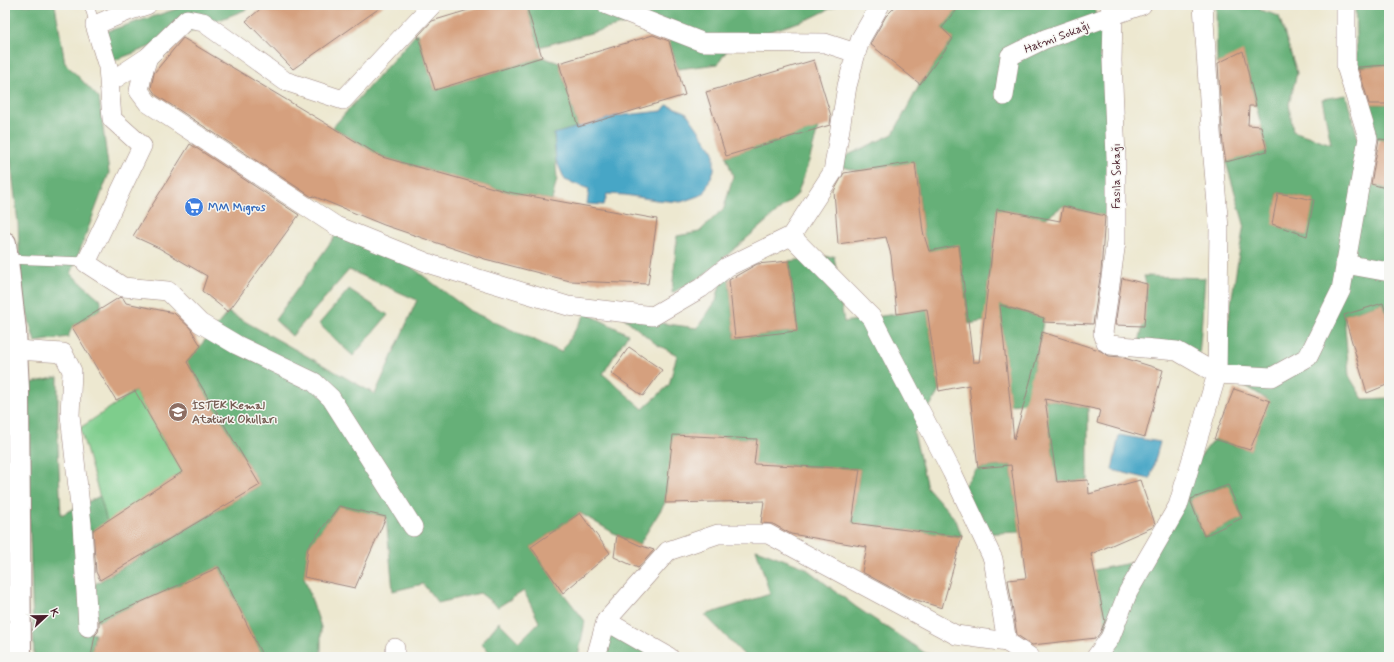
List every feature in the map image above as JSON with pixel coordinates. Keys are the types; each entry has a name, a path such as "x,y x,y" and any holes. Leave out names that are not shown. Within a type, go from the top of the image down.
{"main road":[{"path":"6,250 16,350 18,389 20,657"}],"street":[{"path":"147,5 128,11 95,26 108,67 112,119 142,146 92,260 123,287 168,291 200,323 237,345 314,382 331,398 413,527"},
{"path":"110,82 148,57 187,19 203,22 285,81 343,100 432,5"},
{"path":"607,5 702,42 824,43 856,53"},
{"path":"148,57 139,91 148,103 336,226 433,265 568,306 653,316 701,288 727,267 791,236 833,172 847,86 860,38 880,5"},
{"name":"Hatmi Sokağı","path":"1004,96 1010,56 1112,10 1142,5"},
{"path":"1096,657 1110,638 1128,592 1178,506 1217,374 1220,228 1212,146 1203,5"},
{"path":"1217,374 1272,377 1308,357 1341,290 1368,138 1346,66 1346,5"},
{"name":"Fasıla Sokağı","path":"1112,10 1112,61 1116,157 1116,242 1103,333 1106,342 1110,345 1177,351 1217,374"},
{"path":"791,236 872,318 952,472 993,559 1007,642"},
{"path":"1345,264 1389,272"},
{"path":"16,350 63,354 72,371 70,415 82,524 88,626"},
{"path":"596,657 606,621 668,551 718,534 768,534 956,635 1007,642 1030,657"},
{"path":"606,621 669,657"}],"lane":[{"path":"89,5 95,26"},
{"path":"6,250 92,260"}],"green space":[{"path":"5,5 55,5 65,63 99,98 109,173 71,274 101,300 101,309 72,327 68,337 35,342 21,292 18,223 5,111"},
{"path":"189,5 252,5 245,10 113,61 102,33"},
{"path":"526,5 838,5 811,18 731,44 718,64 678,69 666,31 652,35 647,18 539,47"},
{"path":"961,5 1093,5 1102,35 1108,84 1113,164 1105,216 1063,206 1046,218 997,209 986,301 1044,317 1029,396 1088,408 1088,480 1057,482 1045,401 1010,405 1001,318 969,324 959,246 929,251 923,232 915,162 857,171 831,163 893,134 920,84 953,39 942,28"},
{"path":"1216,5 1260,5 1260,10 1279,16 1297,73 1289,104 1293,131 1331,144 1322,99 1346,95 1361,149 1365,182 1389,189 1389,322 1383,303 1344,315 1349,376 1363,399 1389,398 1389,657 1098,657 1108,637 1094,570 1152,559 1196,462 1214,439 1250,450 1269,401 1220,369 1244,224 1226,162 1267,150 1243,52 1217,64","holes":["1278,193 1314,200 1306,236 1273,224","1227,485 1242,518 1204,536 1190,500"]},
{"path":"1355,5 1389,5 1389,65 1357,67"},
{"path":"417,33 435,90 542,57 559,63 578,127 554,134 557,179 552,200 508,192 382,157 333,127"},
{"path":"1365,104 1389,104 1389,140 1368,138"},
{"path":"818,128 810,158 797,195 704,275 672,293 677,236 699,232 724,208 733,176 726,156"},
{"path":"335,236 397,256 470,311 561,352 586,313 628,334 603,374 643,409 669,385 677,355 656,344 624,318 697,328 716,301 723,272 728,268 735,338 797,331 789,261 834,256 844,322 927,309 939,391 914,433 927,487 956,520 962,537 852,523 860,469 754,464 756,439 674,435 665,503 639,545 617,535 580,513 531,547 563,593 585,621 578,657 495,657 481,644 499,622 519,642 539,622 524,591 498,607 480,593 438,603 423,584 393,591 386,517 339,506 308,547 304,577 321,627 321,657 263,657 219,567 97,622 95,584 260,485 187,362 228,312 375,394 417,300 349,270 292,336 275,320"},
{"path":"1144,276 1205,278 1199,357 1138,346 1144,320 1146,301 1146,283"},
{"path":"349,289 388,315 353,356 319,324"},
{"path":"58,377 58,447 61,515 100,496 107,522 78,540 82,630 95,634 91,657 34,657 27,447 27,384"},
{"path":"135,391 182,472 107,522 80,428"},
{"path":"1011,465 1020,532 975,534 958,493 978,468"},
{"path":"756,549 804,567 856,607 925,653 939,657 746,657 705,615 770,594"},
{"path":"611,622 662,657 602,657"}],"water":[{"path":"667,105 686,112 714,152 714,170 704,194 681,202 607,194 604,205 587,204 589,189 565,180 556,160 554,134 616,116 662,111"},
{"path":"1119,435 1160,442 1150,479 1112,470"}],"building":[{"path":"265,5 384,5 293,69 246,21"},
{"path":"485,5 526,5 542,57 435,90 418,36 432,21"},
{"path":"897,5 961,5 942,28 953,39 920,84 870,44 886,16"},
{"path":"653,35 669,41 685,95 578,127 559,63"},
{"path":"183,38 382,157 508,192 657,219 648,284 570,281 485,259 384,225 313,196 312,197 156,95 151,88 154,73"},
{"path":"1243,51 1256,106 1249,106 1248,125 1261,126 1267,151 1226,162 1223,145 1218,63"},
{"path":"814,60 831,116 830,125 726,156 706,92"},
{"path":"1389,65 1389,104 1369,104 1358,67"},
{"path":"1379,139 1389,140 1389,189 1371,184"},
{"path":"190,144 299,215 228,312 202,291 207,276 159,248 133,236"},
{"path":"915,162 923,232 929,251 959,245 973,362 979,362 997,209 1060,221 1063,206 1105,216 1101,272 1093,324 1043,322 1044,318 1000,305 1014,440 1038,353 1042,332 1099,350 1109,356 1121,357 1163,370 1145,437 1097,423 1100,410 1045,399 1057,482 1088,480 1089,494 1140,480 1155,524 1153,527 1091,554 1105,621 1096,638 1032,645 1017,635 1008,580 1026,578 1011,465 978,468 969,385 939,391 927,309 897,314 891,255 886,237 838,244 834,191 844,173"},
{"path":"1278,193 1314,200 1307,236 1272,224"},
{"path":"789,261 797,331 735,338 729,280 757,264"},
{"path":"1122,278 1147,284 1144,326 1115,325"},
{"path":"120,297 123,298 126,303 174,313 190,328 201,346 187,362 260,485 100,580 96,572 93,530 182,472 135,391 116,400 72,327"},
{"path":"1383,303 1389,322 1389,384 1367,393 1344,315"},
{"path":"629,347 662,370 643,396 611,373"},
{"path":"1234,389 1270,401 1250,450 1214,439"},
{"path":"673,435 757,439 754,464 860,469 852,523 962,537 942,608 910,598 862,572 867,547 791,534 773,524 761,523 764,501 665,503"},
{"path":"1228,485 1242,518 1204,536 1191,499"},
{"path":"339,506 386,517 355,588 304,577 308,547"},
{"path":"580,513 610,553 563,593 531,547"},
{"path":"617,535 654,550 638,568 614,557"},
{"path":"219,567 263,657 91,657 95,635 98,632 99,621"}],"place":[{"name":"MM Migros","path":"194,207"},
{"name":"İSTEK Kemal Atatürk Okulları","path":"178,412"}]}
